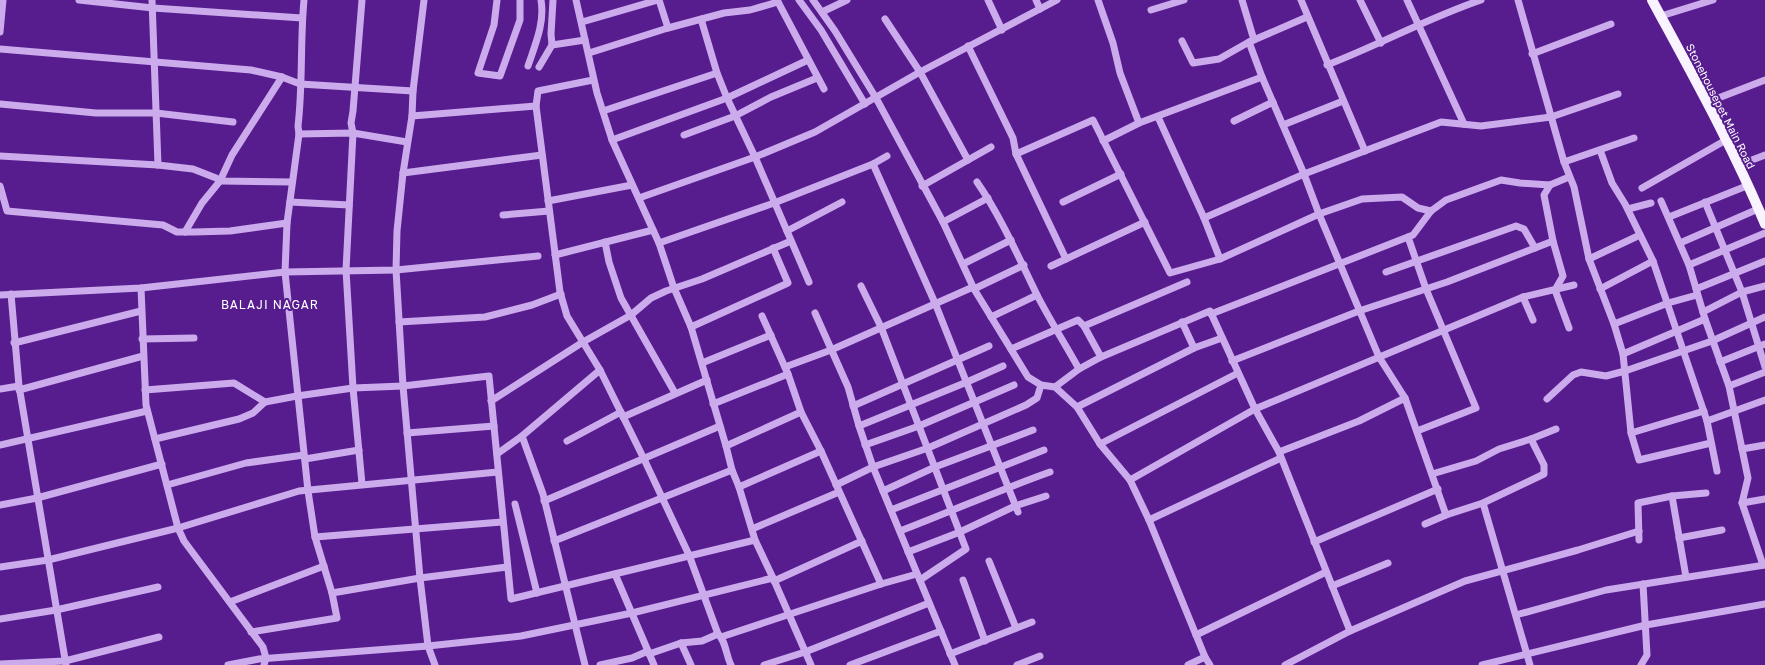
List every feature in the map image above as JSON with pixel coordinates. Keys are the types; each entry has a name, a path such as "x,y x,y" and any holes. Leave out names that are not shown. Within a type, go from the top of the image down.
{"main road":[{"name":"Stonehousepet Main Road","path":"1652,0 1708,102 1749,185 1765,224"}],"street":[{"path":"0,31 3,0"},
{"path":"81,0 152,4 302,18"},
{"path":"251,632 337,618 332,593 315,537 308,491 285,272 287,223 299,134 298,126 302,69 300,53 304,0"},
{"path":"362,0 351,123 353,133 346,270 353,388 362,484"},
{"path":"424,0 413,91 412,116 403,173 397,231 396,270 403,386 420,578 428,646 435,665"},
{"path":"497,0 494,25 478,73 500,76 520,20 520,0"},
{"path":"528,66 540,29 542,8 541,0"},
{"path":"539,67 552,46 551,34 553,0"},
{"path":"576,0 589,53 593,80 612,140 659,243 674,288 691,327 732,470 739,487 755,540 774,579 811,665"},
{"path":"582,22 658,0 668,28"},
{"path":"799,0 822,30 865,104"},
{"path":"813,0 836,31 876,98 922,186 943,222 974,288 1028,377 1041,385 1055,387 1076,407 1100,444 1130,480 1149,520 1205,657 1210,665"},
{"path":"822,12 839,1 847,0"},
{"path":"988,0 1002,30"},
{"path":"1036,0 1040,9"},
{"path":"639,198 755,157 815,132 920,72 1057,0"},
{"path":"1098,0 1113,43 1120,73 1139,123"},
{"path":"1152,10 1184,0"},
{"path":"1242,0 1251,41 1262,77 1304,174 1319,214 1379,357 1405,398 1446,515"},
{"path":"1301,0 1327,65 1365,151"},
{"path":"1360,0 1381,43"},
{"path":"1408,0 1464,124"},
{"path":"1327,65 1381,43 1418,25 1481,0"},
{"path":"1518,0 1532,54 1564,162 1574,187 1589,259 1614,324 1623,354 1631,433 1638,460 1712,443"},
{"path":"1661,16 1713,0"},
{"path":"589,53 668,28 724,13 750,10 778,1 824,90"},
{"path":"152,4 158,165"},
{"path":"1182,41 1193,63 1219,59 1251,41 1307,17"},
{"path":"885,19 920,72 968,160"},
{"path":"701,20 717,73 727,98 755,157 809,282"},
{"path":"1532,54 1611,24"},
{"path":"552,46 585,40"},
{"path":"968,46 1014,138 1016,154 1066,259"},
{"path":"0,49 79,57 154,61 251,70 282,77 300,84 413,91"},
{"path":"612,140 727,98 808,60"},
{"path":"603,111 717,73"},
{"path":"185,232 202,203 220,181 232,155 282,77"},
{"path":"1104,141 1139,123 1262,77"},
{"path":"684,135 736,116 771,97 817,78"},
{"path":"593,80 538,91 536,106 561,294 567,316 600,370 662,497 688,555 720,636 726,657 731,665"},
{"path":"1708,102 1765,80"},
{"path":"1204,218 1304,174 1441,122 1481,126 1551,117 1618,94"},
{"path":"1283,125 1343,101"},
{"path":"1234,121 1273,102"},
{"path":"0,104 96,114 156,113 233,122"},
{"path":"412,116 536,106"},
{"path":"1158,117 1204,218 1220,259"},
{"path":"1016,154 1093,120 1170,273 1220,259 1319,214 1362,199 1402,197 1418,208 1431,210"},
{"path":"299,134 353,133 408,142"},
{"path":"1564,162 1634,138"},
{"path":"1642,188 1726,140"},
{"path":"922,186 991,147"},
{"path":"1600,150 1612,183 1628,209 1653,261 1678,330 1704,410 1717,471"},
{"path":"403,173 542,155"},
{"path":"1739,165 1765,155"},
{"path":"0,156 158,165 193,169 220,181 292,182"},
{"path":"659,243 774,203 873,164 888,156"},
{"path":"873,164 959,360 1017,509"},
{"path":"1063,202 1120,174"},
{"path":"1211,314 1413,235 1431,210 1446,200 1502,180 1550,185 1569,177"},
{"path":"978,182 1011,240 1038,295 1078,369"},
{"path":"548,202 632,185"},
{"path":"1550,185 1544,195 1553,241 1563,276 1555,290 1569,328"},
{"path":"1668,217 1749,185"},
{"path":"0,186 7,211 163,225 177,232 230,230 287,223"},
{"path":"943,222 988,198"},
{"path":"1516,615 1606,590 1764,565 1742,503 1748,478 1729,386 1712,341 1689,265 1661,201"},
{"path":"290,202 349,205"},
{"path":"787,231 842,202"},
{"path":"1706,202 1742,292 1761,346 1765,367"},
{"path":"1628,209 1651,203"},
{"path":"1680,243 1758,209"},
{"path":"503,215 549,211"},
{"path":"1051,266 1145,222"},
{"path":"1386,272 1516,226 1524,229 1535,248"},
{"path":"555,255 653,230"},
{"path":"1689,265 1765,233"},
{"path":"1589,259 1640,235"},
{"path":"1408,237 1426,289 1476,408 1417,431"},
{"path":"963,264 1011,240"},
{"path":"491,401 583,342 631,315 651,298 674,288 692,283 791,241"},
{"path":"1232,361 1359,311 1426,289 1553,241"},
{"path":"605,242 621,298 675,393"},
{"path":"691,327 788,283 773,248"},
{"path":"0,295 141,288 285,272 396,270 538,256"},
{"path":"1600,289 1653,261"},
{"path":"1614,324 1696,292 1765,262"},
{"path":"713,404 881,327 935,303 974,288 1024,265"},
{"path":"1084,326 1187,282"},
{"path":"1130,480 1255,409 1523,297 1574,285"},
{"path":"600,665 615,663 681,643 702,641 790,615 881,584 918,577 966,549 881,327 861,286"},
{"path":"1623,354 1678,330 1742,292 1765,286"},
{"path":"141,288 142,339 147,411 178,528 184,541 263,647 265,662"},
{"path":"11,294 19,388 65,663"},
{"path":"399,322 486,317 532,305 561,294"},
{"path":"991,317 1038,295"},
{"path":"1523,297 1533,320"},
{"path":"14,343 141,310"},
{"path":"1055,387 1078,369 1101,357 1210,311 1255,409 1280,455 1350,631"},
{"path":"815,313 848,387 873,467 953,664"},
{"path":"762,316 786,371 801,412 821,451 881,584"},
{"path":"1547,399 1573,376 1581,372 1606,376 1625,371 1712,341 1765,317"},
{"path":"1011,349 1058,330 1078,320 1084,326 1101,357"},
{"path":"1182,322 1194,348"},
{"path":"702,363 770,335"},
{"path":"142,339 194,338"},
{"path":"1076,407 1194,348 1222,338"},
{"path":"854,406 989,346"},
{"path":"1720,362 1761,346"},
{"path":"0,389 19,388 143,356"},
{"path":"859,426 1003,366"},
{"path":"498,454 522,436 600,370"},
{"path":"1729,386 1765,372"},
{"path":"1100,444 1238,373"},
{"path":"155,439 239,419 253,413 265,402 353,388 403,386 489,376 498,454 502,522 511,599 755,540"},
{"path":"567,441 622,414 707,380"},
{"path":"145,390 234,383 265,402"},
{"path":"865,445 919,426 1014,385"},
{"path":"836,484 873,467 928,448 1037,398 1041,385"},
{"path":"1149,520 1280,455 1359,421 1405,398"},
{"path":"1707,421 1765,400"},
{"path":"1631,433 1704,410"},
{"path":"0,445 28,440 147,411"},
{"path":"726,446 801,412"},
{"path":"407,433 494,426"},
{"path":"544,501 720,426"},
{"path":"1432,474 1476,461 1499,449 1556,429"},
{"path":"883,491 935,467 1033,430"},
{"path":"522,436 544,501 576,625 583,664"},
{"path":"1425,524 1446,515 1483,503 1544,474 1544,465 1531,439"},
{"path":"1742,449 1765,445"},
{"path":"167,485 246,463 359,450"},
{"path":"891,510 1044,450"},
{"path":"739,487 821,451"},
{"path":"0,505 38,498 162,464"},
{"path":"554,541 732,470"},
{"path":"0,567 48,560 178,528 288,494 362,484 498,472"},
{"path":"900,531 952,512 1008,487 1050,472"},
{"path":"1314,542 1438,490"},
{"path":"752,530 839,492"},
{"path":"1639,540 1638,503 1672,496 1706,493"},
{"path":"908,552 1046,496"},
{"path":"1672,496 1686,577"},
{"path":"1742,503 1765,499"},
{"path":"1483,503 1528,652 1530,665"},
{"path":"515,504 537,593"},
{"path":"315,537 502,522"},
{"path":"1679,538 1722,530"},
{"path":"1285,665 1350,631 1465,581 1578,550 1639,531"},
{"path":"228,665 521,636 576,625 774,579 862,542"},
{"path":"988,561 1016,628"},
{"path":"1332,586 1388,563"},
{"path":"230,602 324,566"},
{"path":"332,593 420,578 507,567"},
{"path":"1196,635 1326,572"},
{"path":"615,574 654,665"},
{"path":"963,580 985,641"},
{"path":"1641,665 1647,655 1643,584"},
{"path":"0,619 56,610 158,587"},
{"path":"764,665 805,652 929,602"},
{"path":"1482,665 1528,652 1646,625 1765,604"},
{"path":"950,654 1032,622"},
{"path":"850,665 941,632"},
{"path":"0,664 65,663 159,637"},
{"path":"681,643 691,665"},
{"path":"1017,665 1040,656"},
{"path":"1188,665 1205,657"}],"district":[{"name":"BALAJI NAGAR","path":"270,304"}]}
